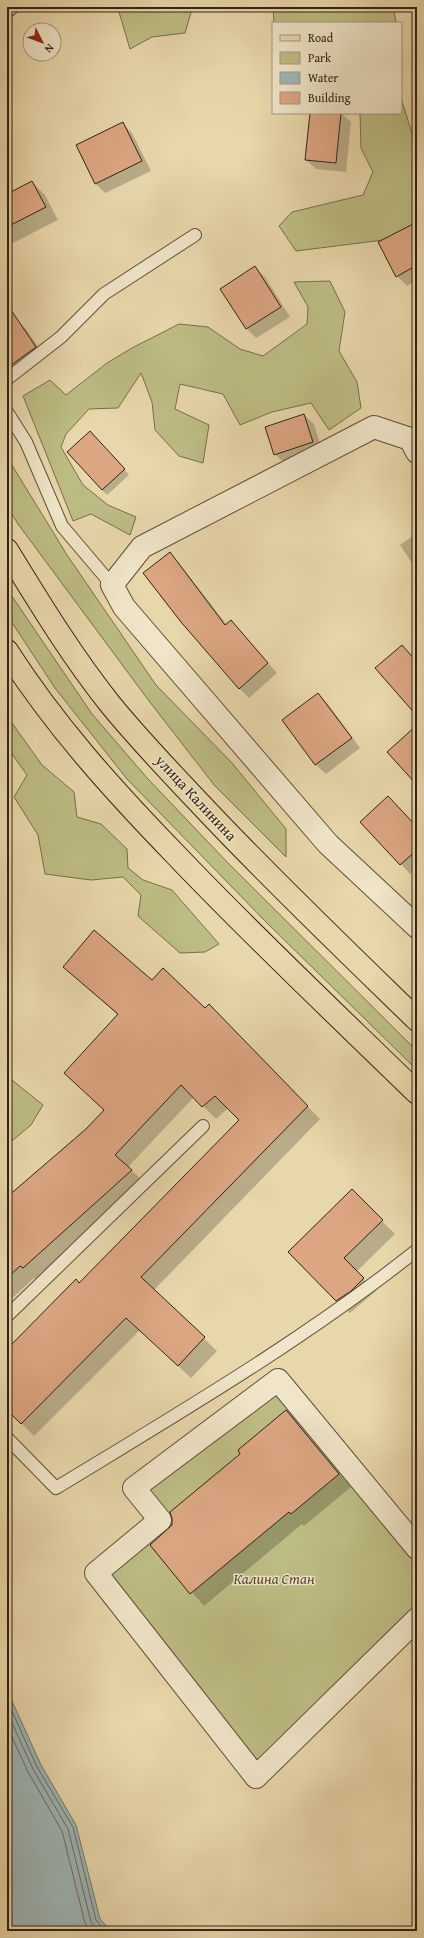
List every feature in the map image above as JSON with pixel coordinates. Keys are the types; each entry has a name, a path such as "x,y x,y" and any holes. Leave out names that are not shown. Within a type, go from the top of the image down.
{"main road":[{"name":"улица Калинина","path":"7,550 57,631 110,704 136,734 277,884 417,1020"},
{"path":"7,652 69,737 138,815 245,927 417,1093"}],"street":[{"path":"417,452 410,439 374,427 142,547 112,585 124,607 328,844 417,927"},
{"path":"417,1548 278,1380 134,1488 160,1520 96,1572 256,1777 417,1619"}],"lane":[{"path":"7,12 13,7"},
{"path":"7,379 60,337 104,294 195,235"},
{"path":"7,412 26,442 62,526 112,585"},
{"path":"7,1316 203,1126"},
{"path":"7,1438 56,1488 236,1379 366,1290 417,1250"}],"green space":[{"path":"121,7 192,7 192,9 185,33 152,37 130,49 119,12"},
{"path":"273,7 388,7 394,11 396,22 274,22"},
{"path":"402,101 414,140 412,169 417,182 417,220 399,238 296,251 279,226 292,212 363,195 373,172 361,148 360,114 402,114"},
{"path":"330,281 345,312 339,351 357,382 361,408 329,430 311,403 272,412 240,425 223,394 180,384 175,409 209,425 203,463 179,456 155,430 152,402 141,373 118,408 89,409 66,434 61,447 83,485 108,505 136,517 130,535 91,514 73,521 23,396 50,380 66,395 107,363 132,348 179,324 208,327 240,349 263,356 307,324 308,307 294,282"},
{"path":"7,457 67,555 156,685 232,763 286,829 286,857 215,786 149,701 18,524 7,506"},
{"path":"7,589 92,714 148,779 228,863 417,1051 417,1070 266,922 127,779 55,688 7,615"},
{"path":"7,716 42,765 74,792 77,817 101,824 127,849 128,868 143,880 172,890 219,944 205,952 180,953 138,916 141,895 123,877 91,880 45,874 38,835 14,797 27,775 7,747"},
{"path":"7,1076 43,1105 31,1125 7,1145"},
{"name":"Калина Стан","path":"277,1382 417,1549 417,1617 256,1777 96,1573 160,1520 134,1488"}],"water":[{"path":"7,1690 41,1765 76,1825 100,1919 111,1931 7,1931"}],"building":[{"path":"310,114 341,114 336,163 305,160"},
{"path":"123,122 142,161 95,184 76,145"},
{"path":"32,181 46,207 7,227 7,194"},
{"path":"417,222 417,265 396,277 378,242"},
{"path":"255,266 281,307 246,329 220,289"},
{"path":"7,304 36,347 7,368"},
{"path":"304,414 313,442 274,455 265,427"},
{"path":"90,431 125,469 102,490 67,452"},
{"path":"170,552 225,625 231,620 268,663 239,689 181,622 143,573"},
{"path":"402,645 417,662 417,716 375,668"},
{"path":"318,693 352,738 315,765 282,720"},
{"path":"417,725 417,785 387,752"},
{"path":"388,796 417,827 417,850 400,865 360,822"},
{"path":"94,930 152,980 163,968 205,1008 209,1004 308,1106 141,1277 205,1337 178,1366 126,1318 21,1424 7,1410 7,1349 76,1279 79,1283 239,1120 215,1096 202,1107 181,1085 115,1155 132,1170 23,1268 20,1266 7,1278 7,1197 86,1129 104,1110 64,1073 118,1014 63,967"},
{"path":"352,1189 383,1220 344,1258 364,1278 351,1291 336,1301 288,1252"},
{"path":"286,1410 339,1474 291,1514 289,1512 190,1594 150,1545 172,1525 170,1512 240,1454 238,1450"}]}
